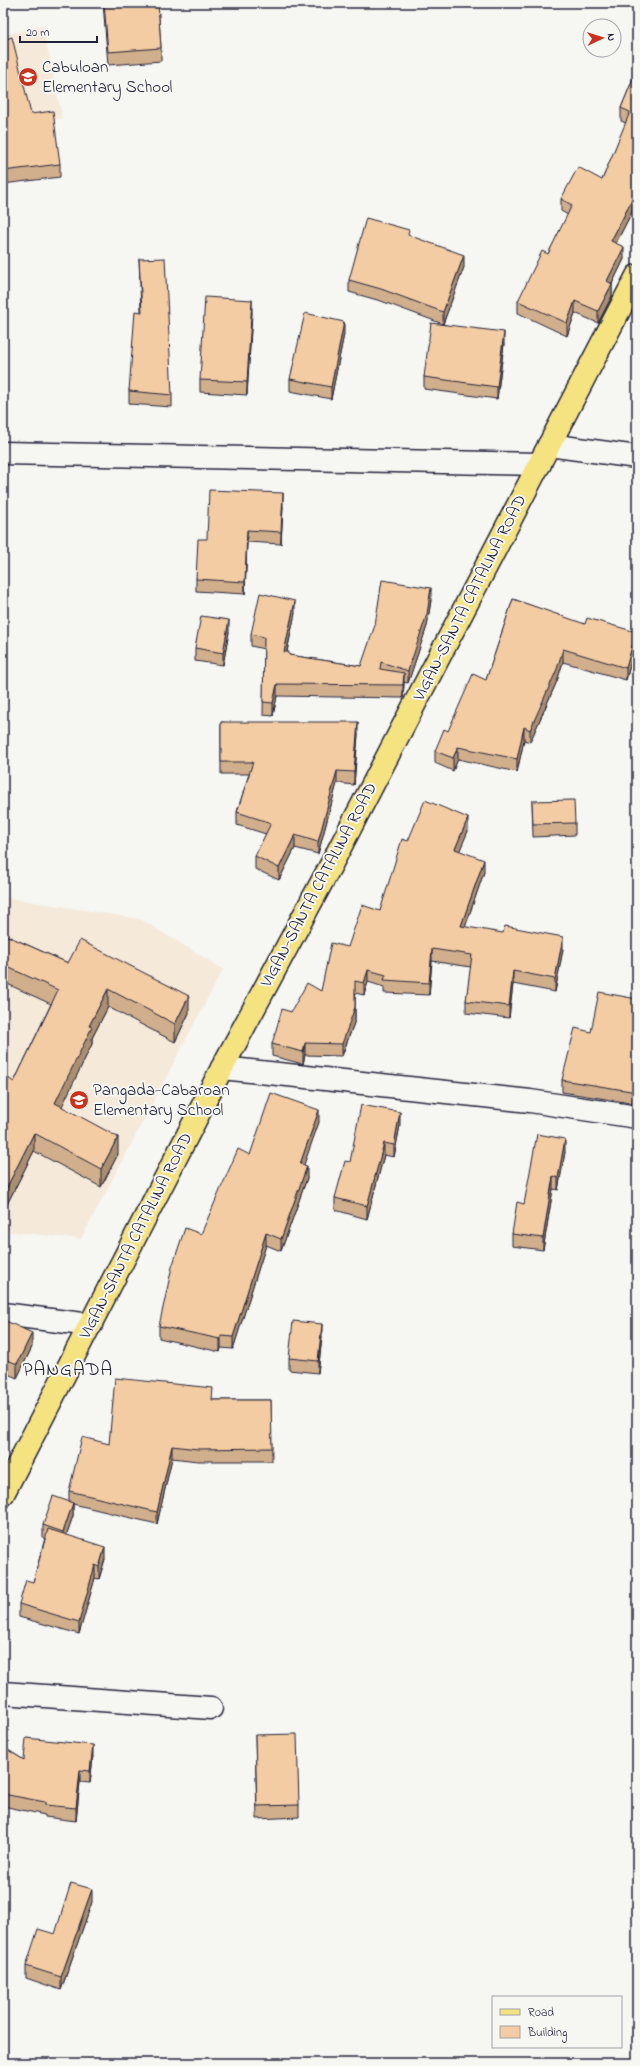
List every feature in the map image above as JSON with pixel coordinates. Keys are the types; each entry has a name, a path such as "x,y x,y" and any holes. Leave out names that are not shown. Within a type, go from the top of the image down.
{"main road":[{"name":"VIGAN-SANTA CATALINA ROAD","path":"3,1494 222,1068 335,856 637,276"}],"street":[{"path":"549,445 637,457"},
{"path":"3,453 540,464"},
{"path":"222,1068 530,1101 637,1117"},
{"path":"3,1314 91,1325"},
{"path":"3,1693 211,1708"}],"shaded area":[{"name":"Cabuloan Elementary School","path":"43,26 62,118 3,133 3,35"},
{"name":"Pangada-Cabaroan Elementary School","path":"3,897 140,919 223,969 81,1239 3,1231"}],"building":[{"path":"104,3 158,3 161,48 108,52"},
{"path":"12,37 31,114 53,111 60,164 3,171 3,40"},
{"path":"637,69 637,190 611,241 624,247 607,281 612,284 598,311 575,301 567,323 518,301 542,251 548,254 572,205 561,199 578,167 602,180 630,112 621,108"},
{"path":"366,218 409,230 408,235 464,255 443,312 381,289 349,280"},
{"path":"165,258 172,395 129,391 135,311 142,312 139,259"},
{"path":"205,297 252,300 247,382 200,380"},
{"path":"305,313 344,322 331,387 290,379"},
{"path":"431,323 504,332 497,387 424,377"},
{"path":"209,490 283,493 281,532 247,530 245,582 196,579 198,539 207,539"},
{"path":"382,580 431,588 427,614 408,671 381,662 380,669 404,673 403,685 277,684 273,703 263,702 264,637 251,634 260,593 295,601 284,652 289,652 289,655 361,666 375,625"},
{"path":"513,599 585,624 587,618 636,632 626,668 563,649 557,669 530,730 524,727 517,759 458,747 453,758 435,751 444,729 448,731 473,674 486,680"},
{"path":"201,616 229,620 223,653 195,648"},
{"path":"221,722 358,722 354,772 337,771 318,842 295,835 279,868 255,856 271,823 237,812 253,762 221,762"},
{"path":"425,800 468,818 455,849 484,860 461,926 503,933 505,926 563,937 555,979 513,971 509,1006 466,1001 472,955 432,949 429,983 384,980 386,975 368,970 364,983 355,981 355,1007 342,1044 305,1043 303,1052 272,1044 282,1009 291,1012 307,983 321,991 331,943 348,947 362,905 380,911 402,839 408,841"},
{"path":"574,800 575,823 533,824 532,801"},
{"path":"3,934 68,963 80,940 189,996 175,1024 108,989 89,1026 92,1027 55,1103 118,1137 101,1169 34,1133 3,1195 3,1088 8,1078 14,1082 58,990 3,965"},
{"path":"599,992 637,999 637,1092 562,1080 575,1028 591,1032"},
{"path":"271,1093 319,1110 300,1164 307,1166 281,1239 266,1233 233,1337 221,1336 220,1339 159,1326 172,1267 185,1228 201,1234 238,1149 250,1155"},
{"path":"361,1105 400,1112 394,1145 384,1143 367,1206 335,1198 345,1161 350,1162"},
{"path":"537,1134 565,1139 558,1178 553,1176 543,1238 512,1234 517,1202 524,1204"},
{"path":"6,1321 32,1333 17,1364 3,1358 3,1328"},
{"path":"293,1321 322,1324 318,1361 289,1358"},
{"path":"115,1378 213,1388 212,1400 271,1400 272,1448 198,1449 172,1446 157,1512 69,1491 82,1437 109,1444"},
{"path":"53,1496 73,1503 63,1532 43,1525"},
{"path":"48,1529 105,1547 99,1567 95,1565 79,1622 19,1604 26,1580 33,1582"},
{"path":"297,1734 299,1805 257,1806 255,1735"},
{"path":"26,1738 93,1745 90,1771 80,1770 76,1808 45,1805 45,1802 3,1794 3,1747 24,1760"},
{"path":"71,1883 92,1889 61,1977 26,1966 38,1929 55,1934"}],"place":[{"name":"Cabuloan Elementary School","path":"28,77"},
{"name":"Pangada-Cabaroan Elementary School","path":"79,1100"}],"district":[{"name":"PANGADA","path":"68,1370"}]}
